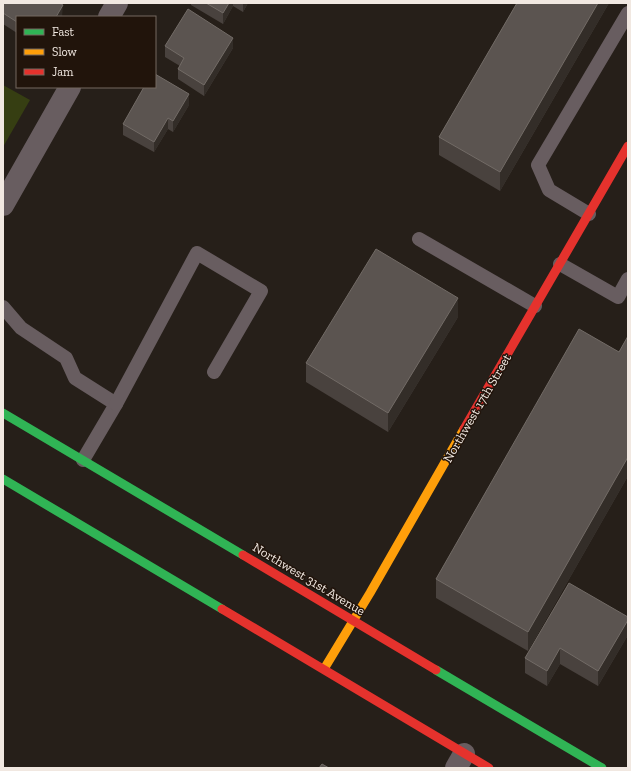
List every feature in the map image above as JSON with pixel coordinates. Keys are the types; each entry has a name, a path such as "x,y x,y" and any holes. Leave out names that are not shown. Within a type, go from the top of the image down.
{"main road":[{"name":"Northwest 17th Street","path":"324,669 354,621 628,146"},
{"name":"Northwest 31st Avenue","path":"3,412 602,768"},
{"path":"3,479 324,669 460,761 488,768"}],"street":[{"path":"110,16 117,3"},
{"path":"3,205 69,88"}],"lane":[{"path":"589,214 549,190 538,165 628,13"},
{"path":"419,239 535,306"},
{"path":"83,460 116,404 197,253 260,291 214,372"},
{"path":"560,264 618,297 628,279"},
{"path":"3,307 21,328 66,358 75,378 116,404"}],"green space":[{"path":"3,85 30,100 3,147"}],"building":[{"path":"3,3 59,3 63,5 57,16 16,16 16,21 3,13"},
{"path":"206,3 229,3 223,13"},
{"path":"517,3 598,3 500,172 439,137"},
{"path":"188,9 233,38 204,85 178,69 184,58 165,46"},
{"path":"156,75 189,94 173,121 168,118 154,142 123,124 143,88 156,88"},
{"path":"376,249 458,298 388,413 306,363"},
{"path":"579,329 619,352 628,336 628,457 528,632 436,579"},
{"path":"569,583 628,617 628,620 598,671 560,648 547,671 525,658"},
{"path":"322,764 329,768 319,768"}],"traffic: fast":[{"path":"3,413 243,555"},
{"path":"3,479 222,609"},
{"path":"436,670 602,768"}],"traffic: slow":[{"path":"324,669 370,593 464,429"}],"traffic: jam":[{"path":"464,429 628,146"},
{"path":"243,555 436,670"},
{"path":"222,609 489,768"}]}
